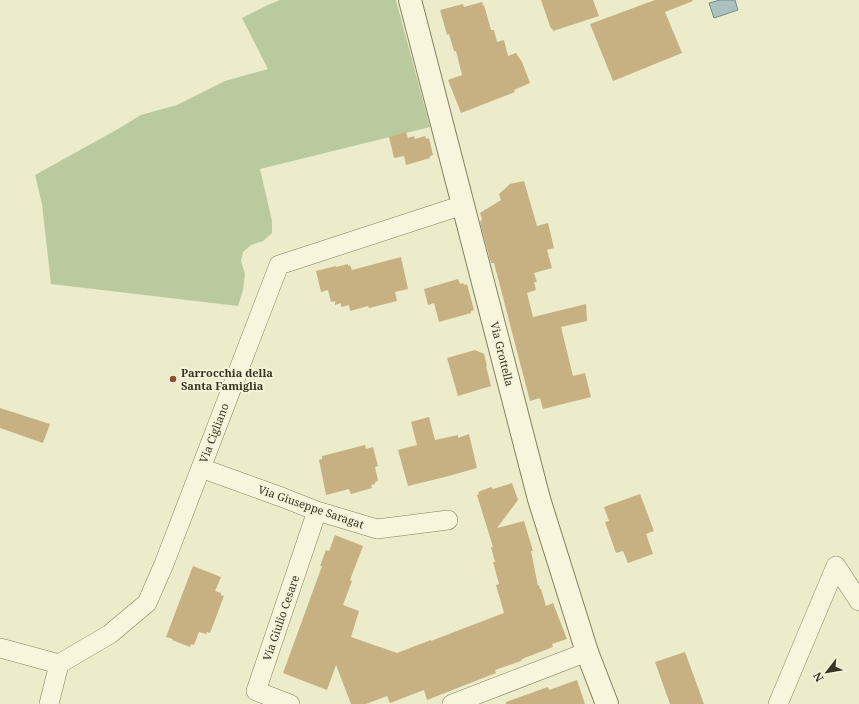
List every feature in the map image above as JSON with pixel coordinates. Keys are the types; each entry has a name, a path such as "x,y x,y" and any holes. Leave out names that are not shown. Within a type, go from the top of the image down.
{"street":[{"name":"Via Grottella","path":"410,0 539,499 587,652 607,704"},
{"name":"Via Cigliano","path":"59,664 110,634 148,603 279,264 463,205"},
{"name":"Via Giuseppe Saragat","path":"201,468 317,511 377,529 448,520"},
{"name":"Via Giulio Cesare","path":"290,704 256,691 317,511"},
{"path":"778,704 836,566 859,601"},
{"path":"0,648 59,664 49,704"},
{"path":"452,704 587,652"},
{"path":"785,687 793,704"}],"green space":[{"path":"280,0 396,0 430,127 260,169 272,221 272,233 263,241 251,245 243,252 241,261 245,274 243,290 238,306 51,284 42,204 35,175 141,115 177,105 225,81 268,69 242,18"}],"water":[{"path":"720,0 735,0 738,10 714,18 709,3"}],"building":[{"path":"541,0 593,0 599,16 553,31"},
{"path":"655,0 693,1 665,12 682,53 613,81 590,24"},
{"path":"482,2 491,30 494,30 497,42 504,40 508,56 516,53 522,62 530,83 514,90 515,92 461,113 448,80 462,75 456,51 454,51 449,34 447,35 440,10 463,4 464,7"},
{"path":"406,132 408,138 414,136 415,139 425,136 426,139 429,138 433,155 430,156 430,158 406,165 404,156 394,158 389,137"},
{"path":"524,181 537,226 548,223 554,248 547,250 552,268 534,273 537,282 534,282 536,290 527,293 533,317 586,304 587,321 561,327 573,376 585,373 591,397 543,409 540,398 530,401 494,263 491,263 480,222 482,219 480,213 501,200 499,194 510,184"},
{"path":"401,257 408,289 395,292 397,301 350,311 349,305 341,307 341,303 335,305 335,301 331,302 328,290 321,292 316,271 348,264 352,270"},
{"path":"458,279 460,284 467,284 474,310 471,311 471,313 439,322 434,303 428,305 424,289"},
{"path":"475,350 484,354 491,386 458,396 447,358"},
{"path":"0,408 50,424 43,443 0,428"},
{"path":"429,417 435,440 458,435 458,438 469,434 477,468 408,486 398,450 417,445 411,422"},
{"path":"365,445 366,449 373,447 378,466 375,467 378,481 371,485 372,488 351,494 349,489 326,495 319,460 322,459 322,456"},
{"path":"512,483 518,500 497,528 524,521 533,551 531,551 538,586 539,585 541,589 546,606 553,603 567,639 552,644 553,647 522,659 521,661 495,670 496,673 427,700 424,690 390,703 387,696 366,704 351,704 336,665 327,690 283,673 322,566 320,566 326,550 329,551 335,535 363,546 350,580 352,581 343,605 359,611 351,637 397,653 504,613 496,585 499,584 493,562 495,562 491,547 493,547 477,495 479,494 478,492 491,487 493,489"},
{"path":"640,494 654,531 646,534 653,554 628,563 623,551 616,553 605,522 609,521 604,507"},
{"path":"193,566 221,577 215,591 224,596 210,633 207,632 206,634 199,632 194,645 191,644 190,647 166,637"},
{"path":"685,652 704,704 670,704 655,662"},
{"path":"577,680 585,704 506,704 506,702 548,687 549,690"}],"place":[{"name":"Parrocchia della Santa Famiglia","path":"173,379"}]}
